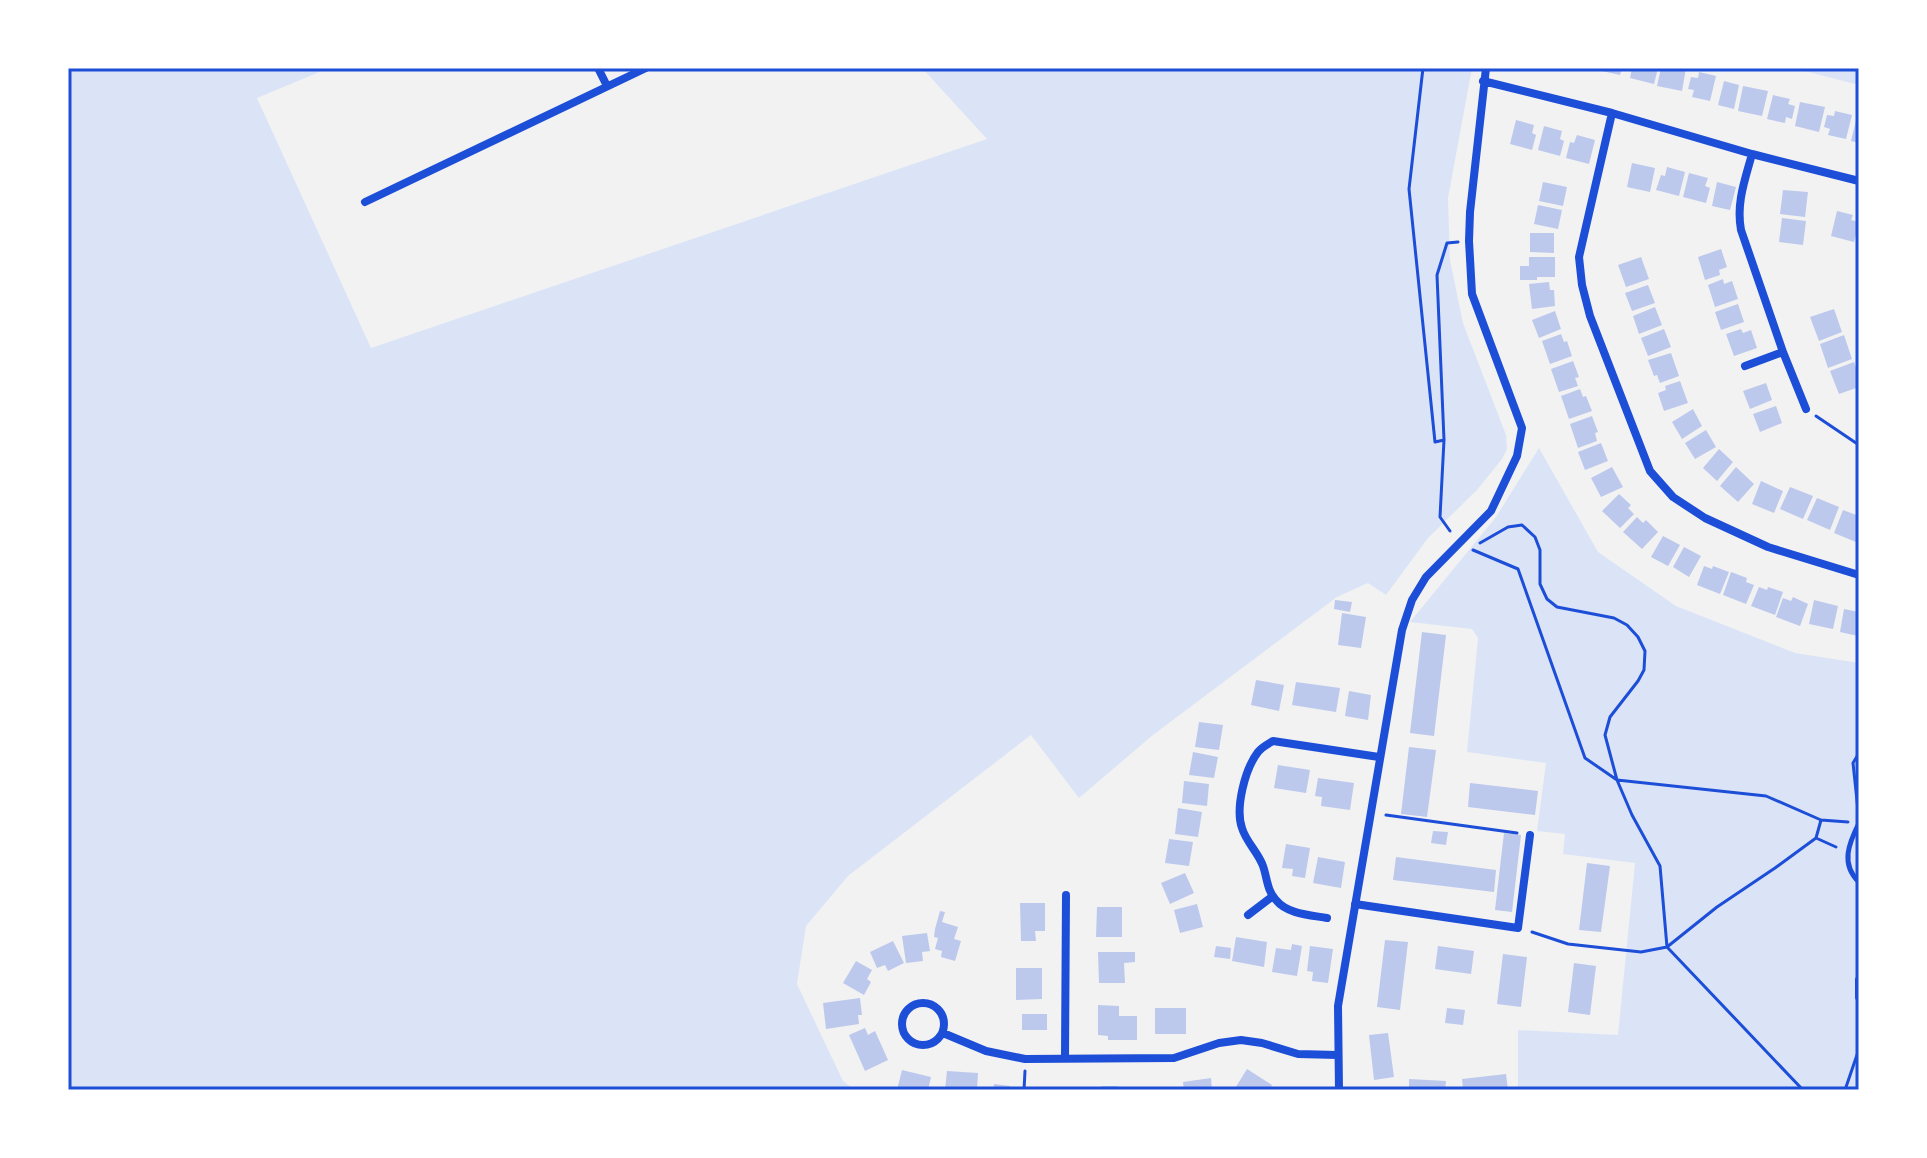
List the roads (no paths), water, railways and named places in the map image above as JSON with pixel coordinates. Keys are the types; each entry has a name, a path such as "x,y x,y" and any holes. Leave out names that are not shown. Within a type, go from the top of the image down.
{"street":[{"path":"598,68 607,86"},
{"path":"365,202 646,68"},
{"path":"1339,1090 1338,1006 1402,630 1412,600 1426,577 1491,511 1517,456 1522,428 1472,294 1470,212 1486,68"},
{"path":"1483,81 1859,181"},
{"path":"1612,113 1579,257 1590,316 1650,471 1673,497 1705,518 1768,547 1859,575"},
{"path":"1752,154 1738,216 1783,352 1806,409"},
{"path":"1745,366 1783,352"},
{"path":"1327,918 1289,910 1273,896 1260,859 1241,825 1239,811 1247,779 1258,753 1273,741 1379,757"},
{"path":"1355,904 1518,928 1530,835"},
{"path":"1065,1058 1066,895"},
{"path":"1248,915 1273,896"},
{"path":"1859,980 1859,997"},
{"path":"914,1005 934,1006 943,1018 943,1033 932,1044 917,1045 904,1035 903,1015 914,1005"},
{"path":"943,1033 986,1051 1025,1059 1174,1058 1219,1043 1241,1040 1298,1054 1337,1055"}],"lane":[{"path":"1859,821 1847,852 1853,876 1859,882"}]}
